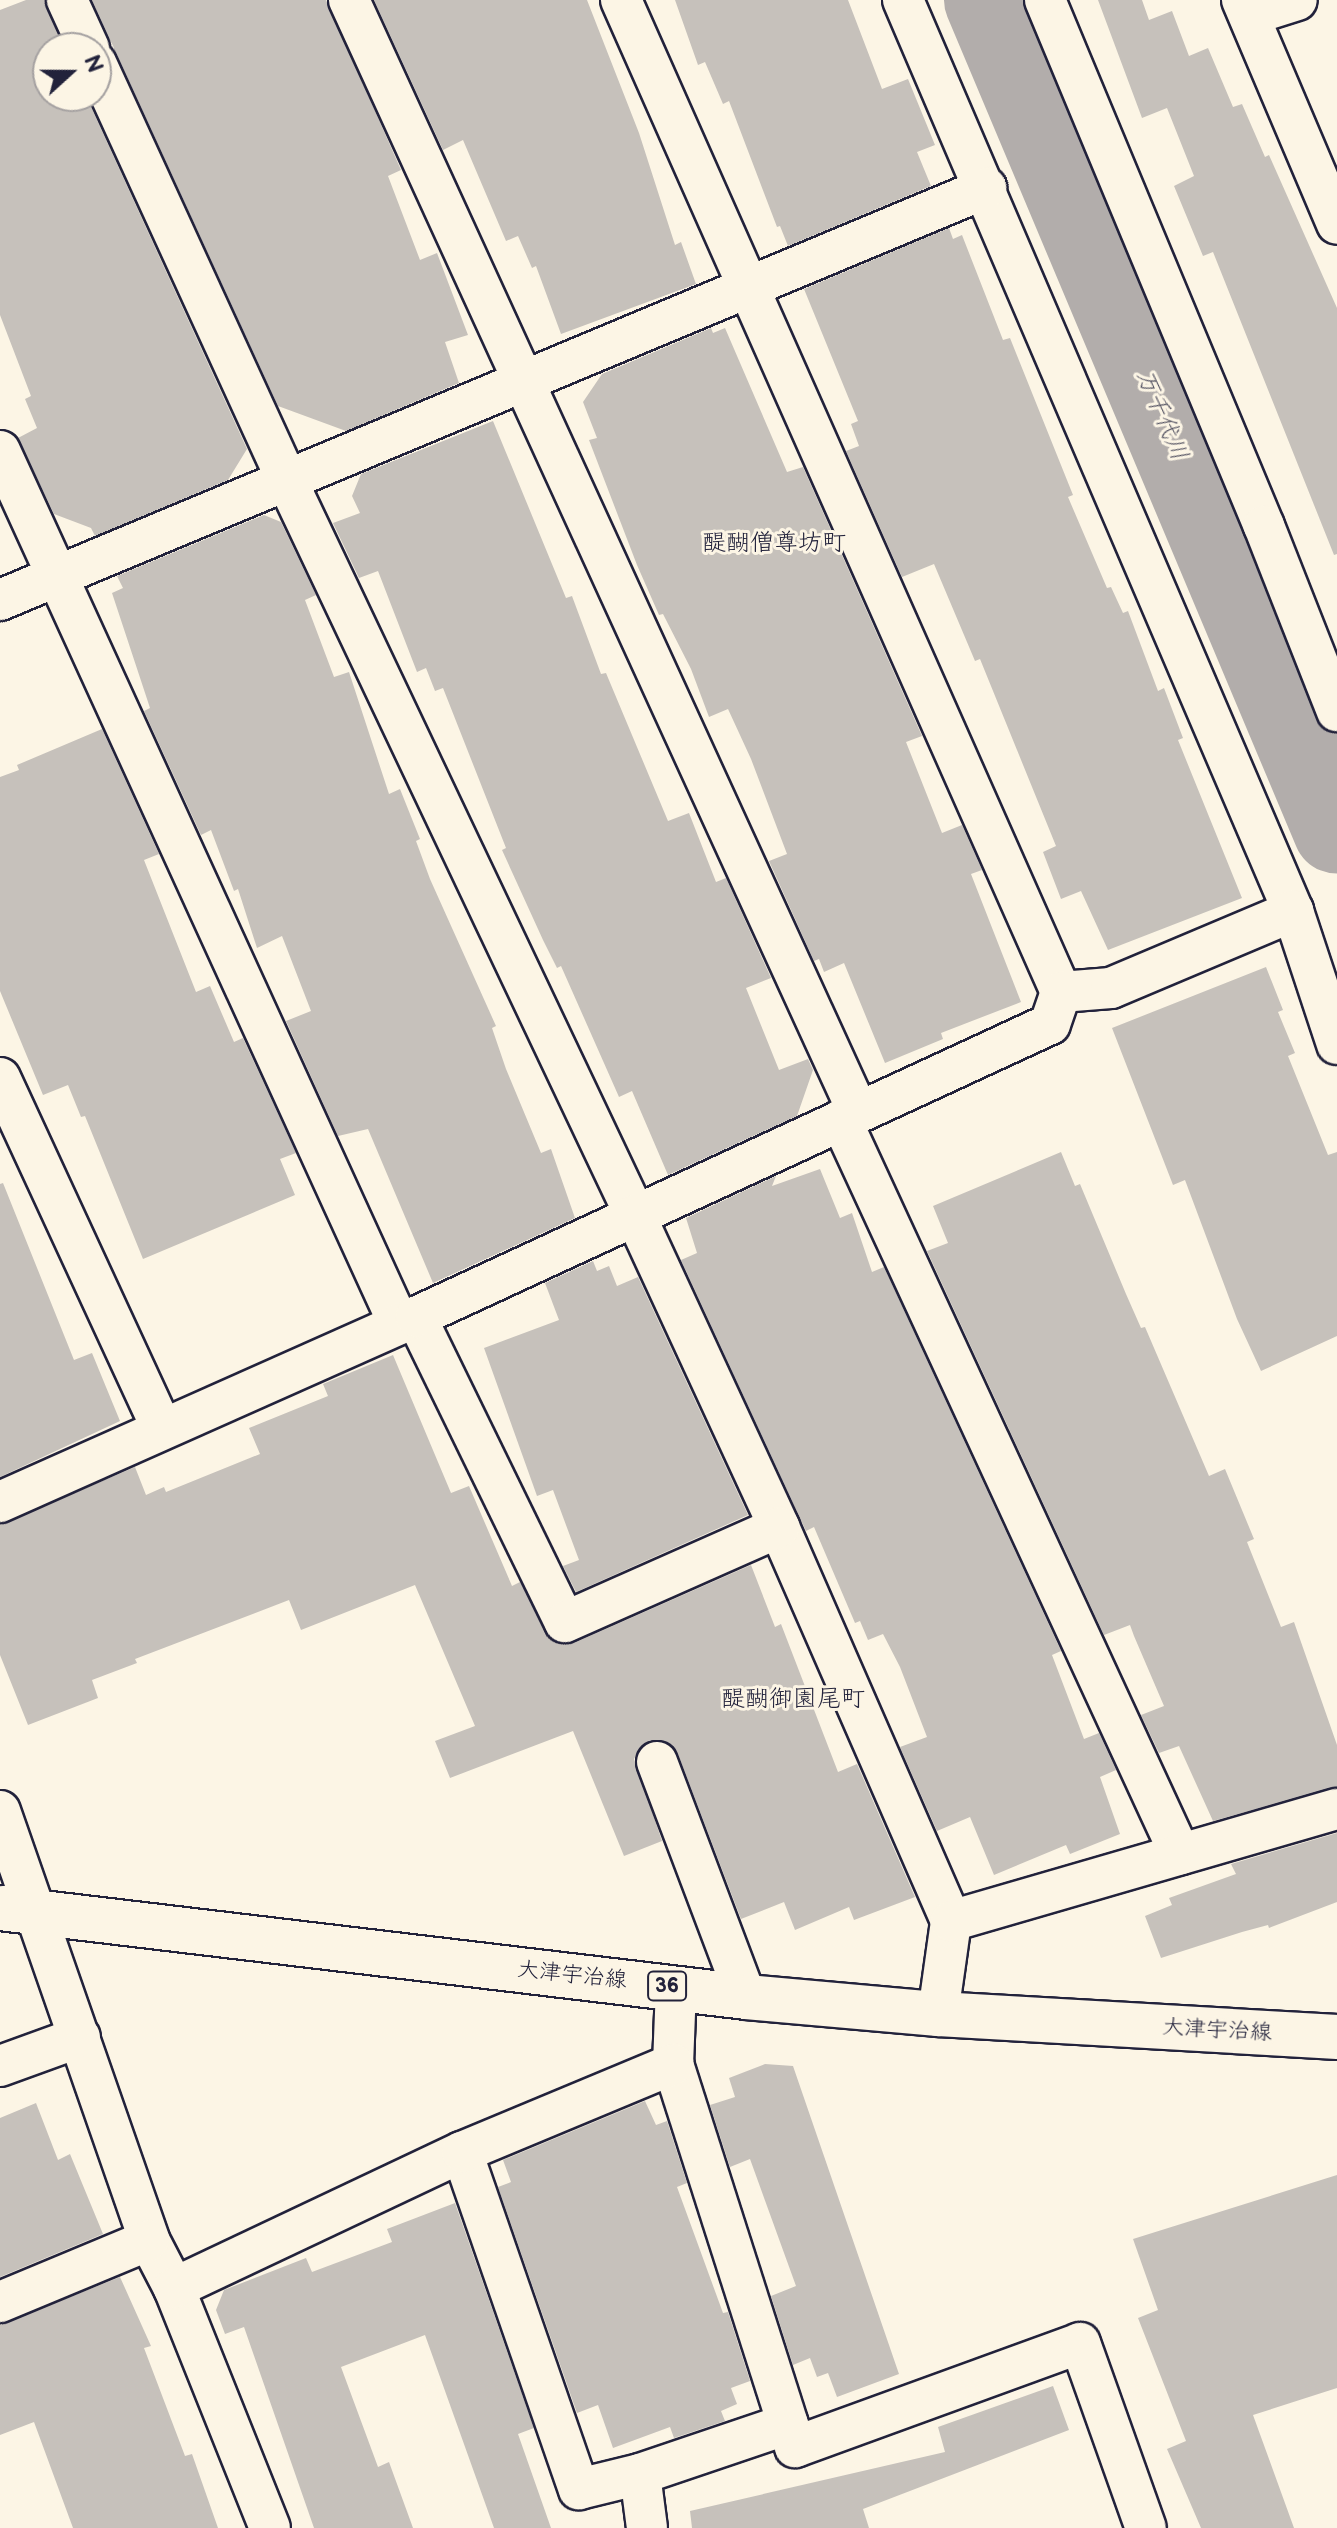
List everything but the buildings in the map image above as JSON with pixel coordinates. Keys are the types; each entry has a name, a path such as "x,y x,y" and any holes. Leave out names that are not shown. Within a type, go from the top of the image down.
{"main road":[{"name":"大津宇治線","path":"19,1911 746,1997 938,2014 1337,2037"}],"street":[{"path":"67,0 82,32"},
{"path":"349,0 524,381 1180,1854"},
{"path":"0,1502 407,1320 1050,1024 1061,992 621,0"},
{"path":"903,0 1293,911 1337,1044"},
{"path":"1045,0 1264,526 1337,711"},
{"path":"1297,0 1246,8 1337,224"},
{"path":"112,98 287,481 635,1215 779,1527 951,1921 938,2014"},
{"path":"0,600 986,188"},
{"path":"0,451 407,1320 565,1622 779,1527"},
{"path":"1061,992 1111,988 1293,911"},
{"path":"0,1078 162,1428"},
{"path":"657,1762 746,1997"},
{"path":"951,1921 1337,1809"},
{"path":"0,1811 19,1911 80,2037 149,2240 174,2288 270,2528"},
{"path":"676,1987 673,2064 795,2447 1080,2343 1146,2528"},
{"path":"0,2066 80,2037"},
{"path":"174,2288 462,2152 673,2064"},
{"path":"462,2152 579,2489 640,2474 788,2424"},
{"path":"0,2302 149,2240"},
{"path":"640,2474 647,2528"}],"waterway":[{"name":"万千代川","path":"988,0 1337,830"}],"district":[{"name":"醍醐僧尊坊町","path":"774,543"},
{"name":"醍醐御園尾町","path":"793,1699"}]}
